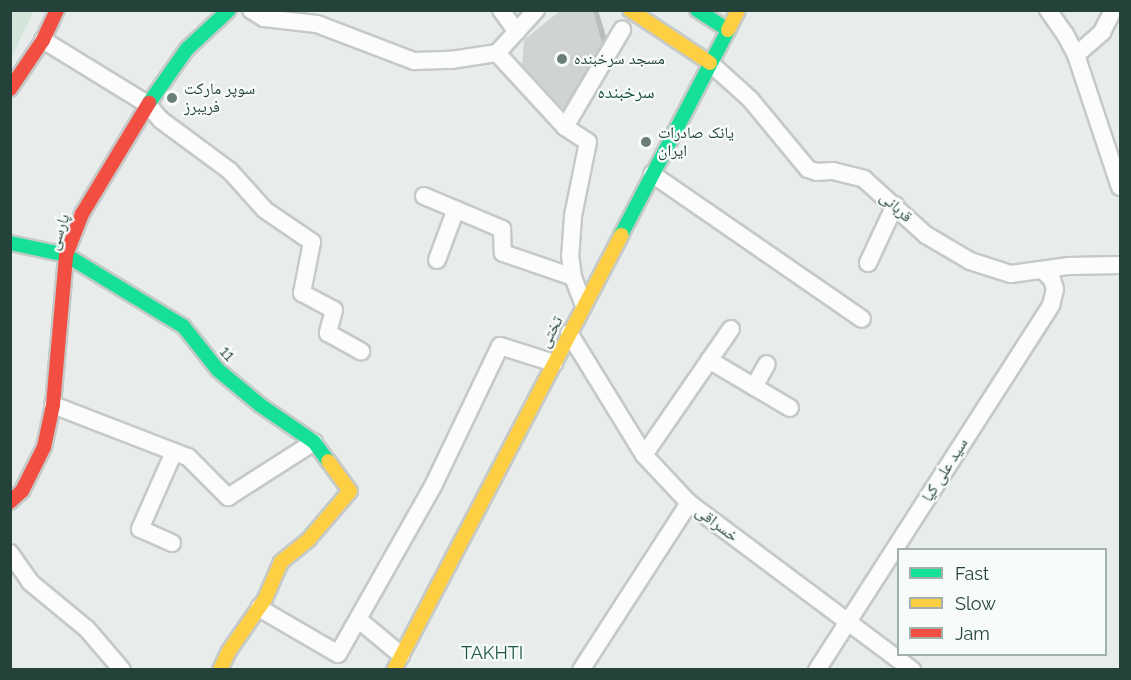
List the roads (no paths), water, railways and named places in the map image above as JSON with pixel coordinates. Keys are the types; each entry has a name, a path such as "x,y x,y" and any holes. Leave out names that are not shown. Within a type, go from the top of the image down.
{"street":[{"path":"10,89 43,40 57,10"},
{"name":"پارسی","path":"10,502 22,491 44,447 53,405 66,255 82,214 147,105 187,49 229,10"},
{"path":"251,10 264,18 316,24 414,61 451,60 497,53 536,10"},
{"path":"501,10 517,32"},
{"path":"630,10 710,63"},
{"path":"697,10 728,30"},
{"name":"تختی","path":"398,662 738,10"},
{"path":"1048,10 1065,33 1076,55 1120,187"},
{"path":"1076,55 1102,32 1113,10"},
{"path":"657,28 670,28 675,23"},
{"path":"565,127 622,30"},
{"path":"43,40 147,105 161,120 230,171 265,210 312,242 302,293 334,310 328,333 361,351"},
{"path":"497,53 565,127 588,142 573,216 570,255 573,277 584,305"},
{"name":"قربانی","path":"710,63 750,99 808,169 816,172 833,171 864,179 926,235 970,261 1011,274 1069,266 1120,265"},
{"path":"652,174 862,319"},
{"path":"424,196 502,229 503,253 573,277"},
{"path":"868,263 895,205"},
{"path":"437,260 456,209"},
{"name":"11","path":"10,243 66,255 183,326 218,370 260,405 314,442 350,490 309,539 281,562 259,608"},
{"name":"سید علی کیا","path":"817,669 1051,304 1056,289 1052,279 1042,270"},
{"path":"644,455 730,329"},
{"name":"خسراقی","path":"569,333 644,455 689,503 912,669"},
{"path":"220,669 259,608 338,654 434,484 500,346 554,363"},
{"path":"709,360 790,408"},
{"path":"754,387 767,364"},
{"path":"53,405 188,457 228,497 314,442"},
{"path":"172,543 140,529 174,452"},
{"path":"581,669 689,503"},
{"path":"10,554 30,582 87,629 122,669"},
{"path":"359,620 398,662"}],"place":[{"name":"مسجد سرخبنده","path":"562,59"},
{"name":"سوپر مارکت فریبرز","path":"172,98"},
{"name":"یانک صادرات ایران","path":"646,142"}],"district":[{"name":"سرخبنده","path":"626,92"},
{"name":"TAKHTI","path":"492,653"}]}
